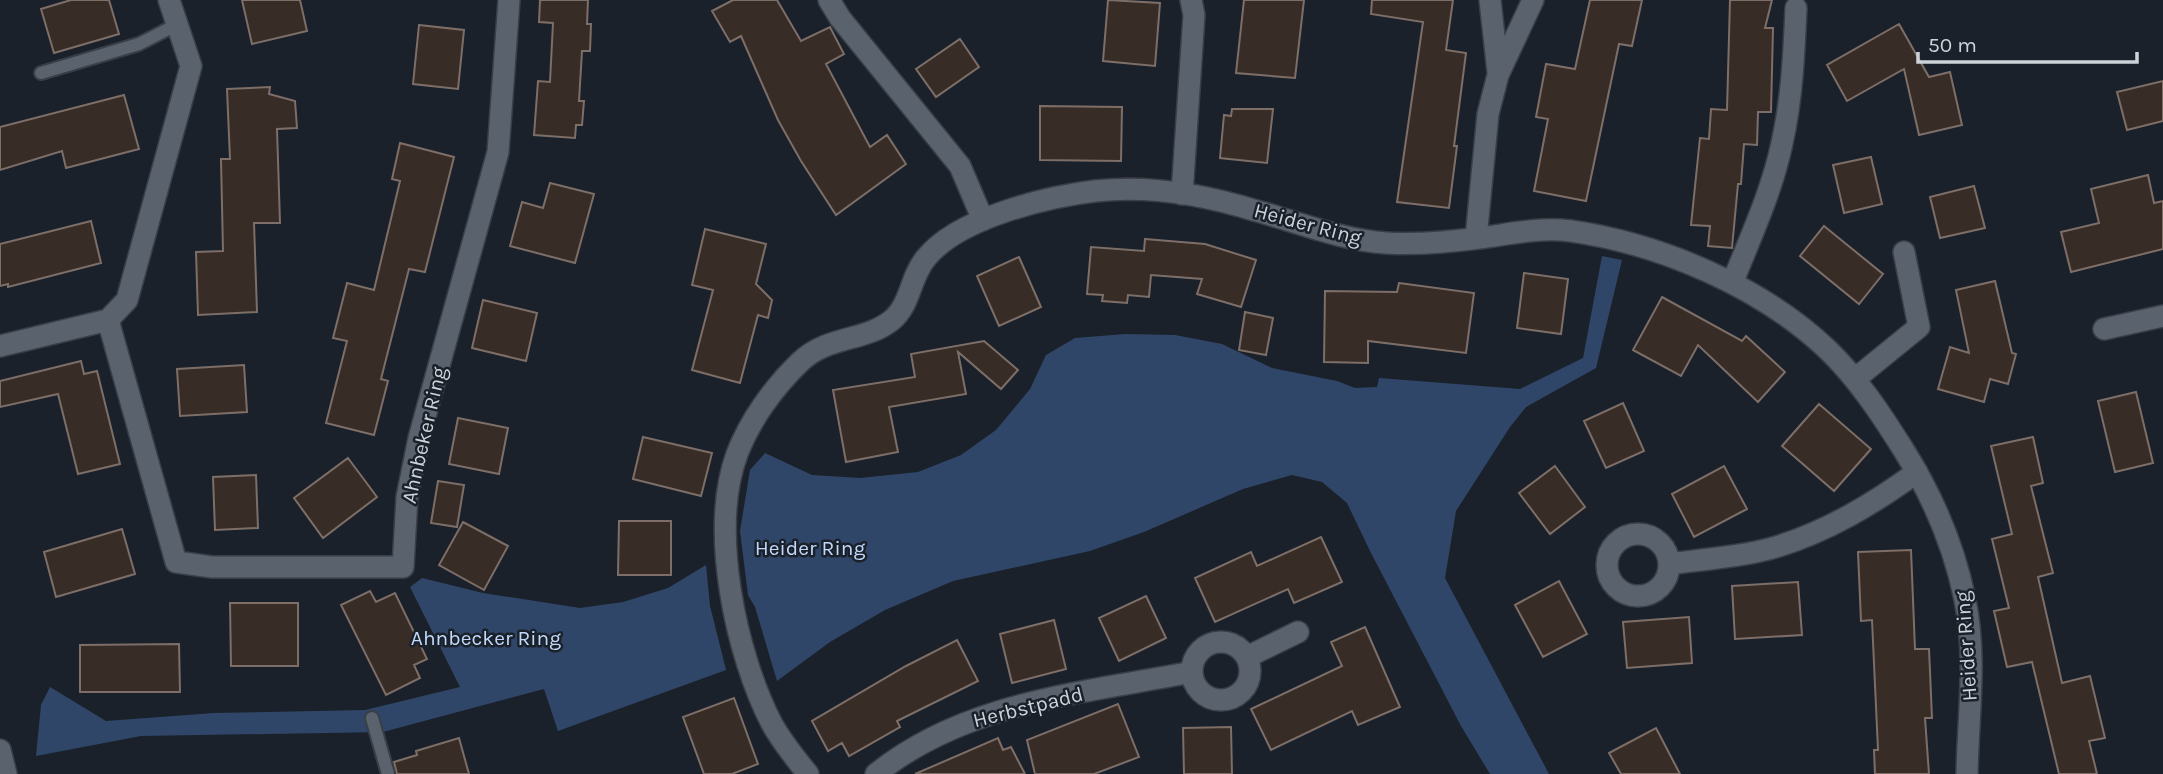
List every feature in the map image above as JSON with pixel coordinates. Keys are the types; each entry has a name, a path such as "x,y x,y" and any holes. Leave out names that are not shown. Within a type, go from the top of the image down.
{"street":[{"path":"0,346 108,320 127,300 191,66 169,0"},
{"name":"Ahnbeker Ring","path":"108,320 176,562 212,567 404,567 407,497 419,438 498,152 509,0"},
{"path":"830,0 840,18 960,166 983,220"},
{"path":"1490,0 1498,75"},
{"path":"1476,238 1488,114 1498,75 1533,0"},
{"path":"1182,194 1195,5"},
{"path":"1733,281 1755,228 1782,144 1794,58 1796,8"},
{"name":"Heider Ring","path":"808,774 790,753 773,725 742,645 732,600 727,562 727,510 736,456 750,426 766,401 796,366 821,346 870,332 887,324 902,310 914,275 932,250 960,230 983,220 1059,198 1121,189 1182,194 1250,208 1355,239 1387,243 1476,238 1528,230 1569,231 1659,253 1733,281 1801,326 1829,351 1854,379 1888,425 1917,472 1955,559 1966,603 1970,650 1971,713 1967,774"},
{"path":"1854,379 1919,327 1904,252"},
{"path":"2104,329 2163,316"},
{"path":"1670,564 1773,548 1821,531 1880,499 1917,472"},
{"path":"1247,657 1298,632"},
{"path":"1223,641 1241,649 1250,666 1247,685 1233,698 1214,700 1206,696 1194,682 1192,672 1192,662 1197,653 1213,642 1223,641"},
{"name":"Herbstpadd","path":"876,774 936,736 983,715 1016,706 1192,672"},
{"path":"0,750 6,774"}],"lane":[{"path":"41,73 138,44 178,24"},
{"path":"372,718 388,774"}],"green space":[{"path":"1602,256 1622,260 1596,368 1526,407 1510,427 1456,511 1445,578 1549,774 1490,774 1461,726 1347,503 1322,482 1292,475 1243,489 1144,532 1090,551 953,581 885,610 830,642 777,681 755,607 748,595 740,531 750,470 765,453 812,475 860,478 918,472 961,455 996,430 1030,389 1046,355 1075,338 1125,334 1175,335 1222,344 1272,368 1337,381 1355,388 1377,387 1379,378 1520,389 1583,358"},
{"name":"Ahnbecker Ring","path":"706,565 710,606 726,670 558,731 544,689 383,732 141,736 36,756 41,705 50,687 106,721 214,713 365,710 460,687 410,587 422,578 483,593 580,608 623,602 668,588"}],"building":[{"path":"71,0 109,0 119,34 54,53 41,9"},
{"path":"242,0 300,0 307,31 252,44"},
{"path":"540,0 588,0 590,51 582,51 579,101 584,101 582,125 576,125 575,138 534,135 538,81 550,82 553,23 539,22"},
{"path":"733,0 777,0 801,41 830,27 844,54 826,64 870,147 887,135 906,164 836,215 778,120 741,36 730,42 712,11"},
{"path":"1108,0 1160,3 1155,66 1103,61"},
{"path":"1244,0 1304,0 1295,78 1236,73"},
{"path":"1372,0 1453,0 1446,50 1466,53 1449,208 1397,202 1423,22 1371,14"},
{"path":"1590,0 1642,0 1632,46 1619,44 1586,201 1534,191 1548,119 1536,117 1546,64 1575,69"},
{"path":"1730,0 1772,0 1765,28 1773,28 1771,112 1758,112 1757,145 1744,144 1732,248 1708,246 1710,226 1691,225 1700,138 1709,139 1711,109 1727,110"},
{"path":"1899,24 1929,77 1950,72 1962,125 1919,135 1904,69 1847,101 1827,65"},
{"path":"419,25 464,30 458,89 413,84"},
{"path":"960,39 979,67 936,97 916,69"},
{"path":"2163,81 2163,121 2127,130 2117,92"},
{"path":"270,87 269,94 295,101 297,128 277,129 280,223 254,223 257,312 198,315 196,252 223,251 221,159 230,159 227,89"},
{"path":"124,95 139,149 66,168 62,151 0,170 0,127"},
{"path":"1040,106 1122,107 1121,161 1040,160"},
{"path":"1232,109 1273,109 1267,163 1220,158 1224,115 1231,116"},
{"path":"400,143 454,157 425,272 409,269 381,379 388,381 374,435 326,423 347,341 333,338 347,283 374,290 400,181 392,179"},
{"path":"1871,157 1882,204 1844,213 1833,165"},
{"path":"2148,175 2154,203 2163,201 2163,249 2071,272 2061,232 2099,223 2091,189"},
{"path":"550,183 594,194 575,263 510,246 522,202 543,208"},
{"path":"1974,186 1985,228 1940,238 1930,197"},
{"path":"91,221 101,263 8,287 8,284 0,286 0,244"},
{"path":"1824,226 1883,274 1859,304 1800,256"},
{"path":"705,229 766,244 756,284 772,300 768,318 758,315 740,383 692,370 713,290 692,285"},
{"path":"1145,239 1205,244 1256,260 1241,307 1197,294 1202,279 1151,275 1149,297 1128,295 1127,303 1102,301 1103,295 1087,294 1091,247 1144,251"},
{"path":"1019,257 1041,307 999,326 977,276"},
{"path":"1524,273 1568,279 1561,334 1517,328"},
{"path":"1995,281 2012,353 2016,354 2008,384 1990,379 1984,402 1938,389 1950,347 1969,353 1956,290"},
{"path":"1399,283 1474,293 1466,353 1368,341 1368,363 1324,362 1325,291 1397,292"},
{"path":"1662,297 1742,341 1746,336 1785,372 1758,402 1698,345 1681,376 1633,350"},
{"path":"483,300 537,313 526,361 472,348"},
{"path":"1245,312 1273,318 1266,355 1239,350"},
{"path":"984,341 1018,370 1001,389 958,352 966,394 889,407 898,452 846,462 833,390 915,377 911,354"},
{"path":"81,361 84,374 97,371 120,464 78,474 58,394 0,407 0,381"},
{"path":"244,365 247,412 180,416 177,369"},
{"path":"2136,392 2153,463 2115,472 2098,401"},
{"path":"1623,403 1644,451 1606,468 1584,421"},
{"path":"1819,404 1871,449 1834,491 1782,446"},
{"path":"458,418 508,428 499,474 449,464"},
{"path":"643,437 712,453 701,496 633,479"},
{"path":"2033,437 2043,483 2031,486 2053,573 2038,577 2062,683 2090,676 2105,738 2089,741 2097,774 2059,774 2032,662 2007,667 1994,611 2009,608 1992,539 2012,534 1991,446"},
{"path":"348,458 377,497 323,538 294,498"},
{"path":"1555,466 1585,507 1550,534 1519,493"},
{"path":"1724,466 1747,509 1694,537 1672,494"},
{"path":"256,475 258,528 215,530 213,477"},
{"path":"438,481 464,485 457,527 431,523"},
{"path":"619,521 671,521 671,575 618,575"},
{"path":"463,522 508,546 484,590 439,565"},
{"path":"122,529 135,574 56,597 44,552"},
{"path":"1321,537 1342,582 1294,603 1288,589 1215,622 1195,578 1251,552 1257,566"},
{"path":"1911,550 1915,649 1929,649 1932,718 1925,718 1929,774 1875,774 1874,750 1878,750 1872,620 1861,621 1858,552"},
{"path":"1559,581 1587,634 1543,657 1515,605"},
{"path":"1798,582 1802,635 1735,639 1732,586"},
{"path":"370,591 376,602 395,593 427,659 414,665 420,678 386,695 341,605"},
{"path":"1146,596 1166,638 1119,661 1099,618"},
{"path":"230,603 298,603 298,666 231,666"},
{"path":"1689,617 1692,663 1627,668 1623,622"},
{"path":"1054,620 1066,669 1012,683 1000,634"},
{"path":"1365,627 1400,707 1358,725 1352,711 1271,750 1251,709 1342,666 1331,642"},
{"path":"957,640 978,681 897,721 900,727 849,756 842,743 828,751 812,721 906,666"},
{"path":"179,644 180,692 80,692 80,645"},
{"path":"734,698 758,764 732,774 704,774 683,717"},
{"path":"1118,704 1139,757 1094,774 1035,774 1027,740"},
{"path":"1231,727 1232,774 1184,774 1183,728"},
{"path":"1656,728 1680,774 1621,774 1609,753"},
{"path":"459,738 469,774 397,774 394,762 417,755 416,751"},
{"path":"998,738 1003,750 1011,747 1025,774 915,774"}]}
